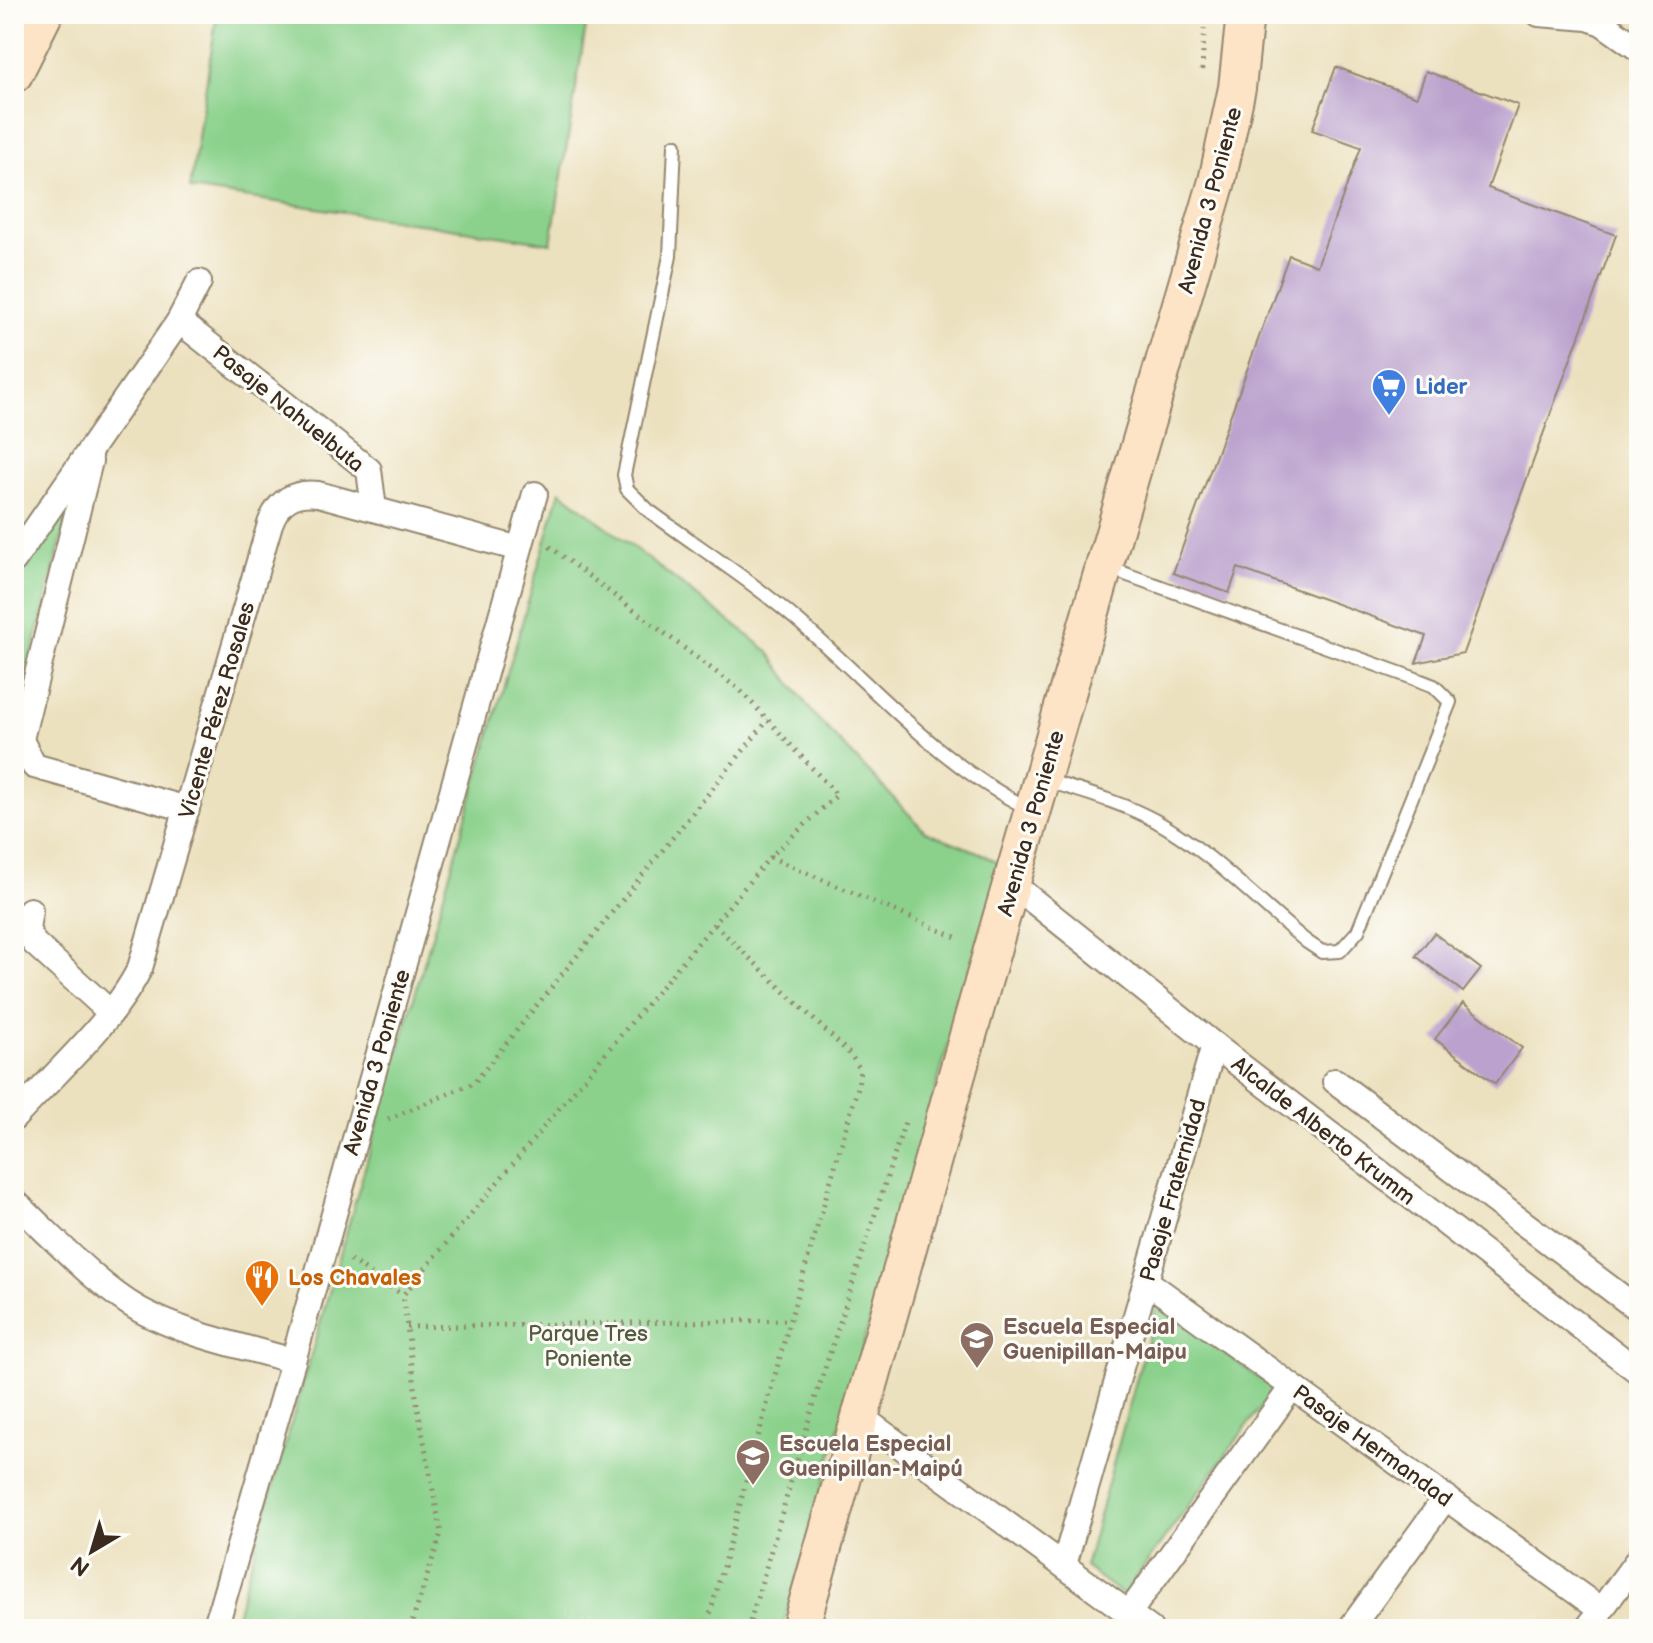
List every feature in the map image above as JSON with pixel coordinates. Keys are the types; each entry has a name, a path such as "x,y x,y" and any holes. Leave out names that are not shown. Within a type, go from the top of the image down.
{"main road":[{"name":"Avenida 3 Poniente","path":"800,1629 1012,884 1217,181 1237,88 1245,14"},
{"path":"14,74 45,17"}],"street":[{"path":"1539,14 1588,18 1602,23 1639,49"},
{"path":"14,560 179,321 199,282"},
{"name":"Pasaje Nahuelbuta","path":"179,321 369,470 374,509"},
{"path":"93,448 17,732 34,766 187,809"},
{"name":"Vicente Pérez Rosales","path":"14,1118 111,1013 140,968 274,513 289,497 308,493 521,542"},
{"name":"Avenida 3 Poniente","path":"215,1629 535,494"},
{"name":"Alcalde Alberto Krumm","path":"1012,884 1214,1045 1639,1372"},
{"path":"30,910 27,929 34,943 111,1013"},
{"name":"Pasaje Fraternidad","path":"1064,1565 1214,1045"},
{"path":"1335,1081 1639,1310"},
{"path":"14,1201 105,1284 138,1308 181,1327 293,1361"},
{"name":"Pasaje Hermandad","path":"1146,1281 1446,1497 1594,1619"},
{"path":"1129,1613 1292,1387"},
{"path":"861,1417 1150,1629"},
{"path":"1350,1629 1446,1497"},
{"path":"1594,1619 1639,1558"}],"lane":[{"path":"675,145 670,256 624,475 627,489 648,510 796,619 965,770 1006,797 1038,795 1121,805 1157,822 1217,866 1322,952 1340,951 1358,931 1450,702 1434,686 1106,567"}],"path":[{"path":"410,1629 441,1533 417,1404 403,1295 770,857 837,795 741,691 553,548 521,542"},
{"path":"387,1119 474,1083 768,720"},
{"path":"770,857 964,940"},
{"path":"706,1629 790,1320 858,1087 860,1069 850,1054 713,923"},
{"path":"407,1327 790,1320"}],"green space":[{"path":"217,14 588,14 551,243 190,189"},
{"name":"Parque Tres Poniente","path":"560,491 767,650 815,716 925,831 1000,864 782,1629 232,1629"},
{"path":"69,509 18,710 14,702 14,580"},
{"path":"1157,1304 1274,1389 1123,1595 1085,1567"}],"building":[{"name":"Lider","path":"1336,67 1417,97 1426,71 1518,105 1488,188 1616,235 1463,653 1416,663 1426,636 1238,568 1229,593 1173,573 1289,255 1317,266 1361,147 1312,130"},
{"path":"1434,933 1481,969 1463,992 1416,956"},
{"path":"1463,1003 1522,1048 1495,1084 1435,1039"}],"place":[{"name":"Lider","path":"1389,417"},
{"name":"Los Chavales","path":"262,1308"},
{"name":"Escuela Especial Guenipillan-Maipu","path":"977,1370"},
{"name":"Escuela Especial Guenipillan-Maipú","path":"753,1487"}]}
